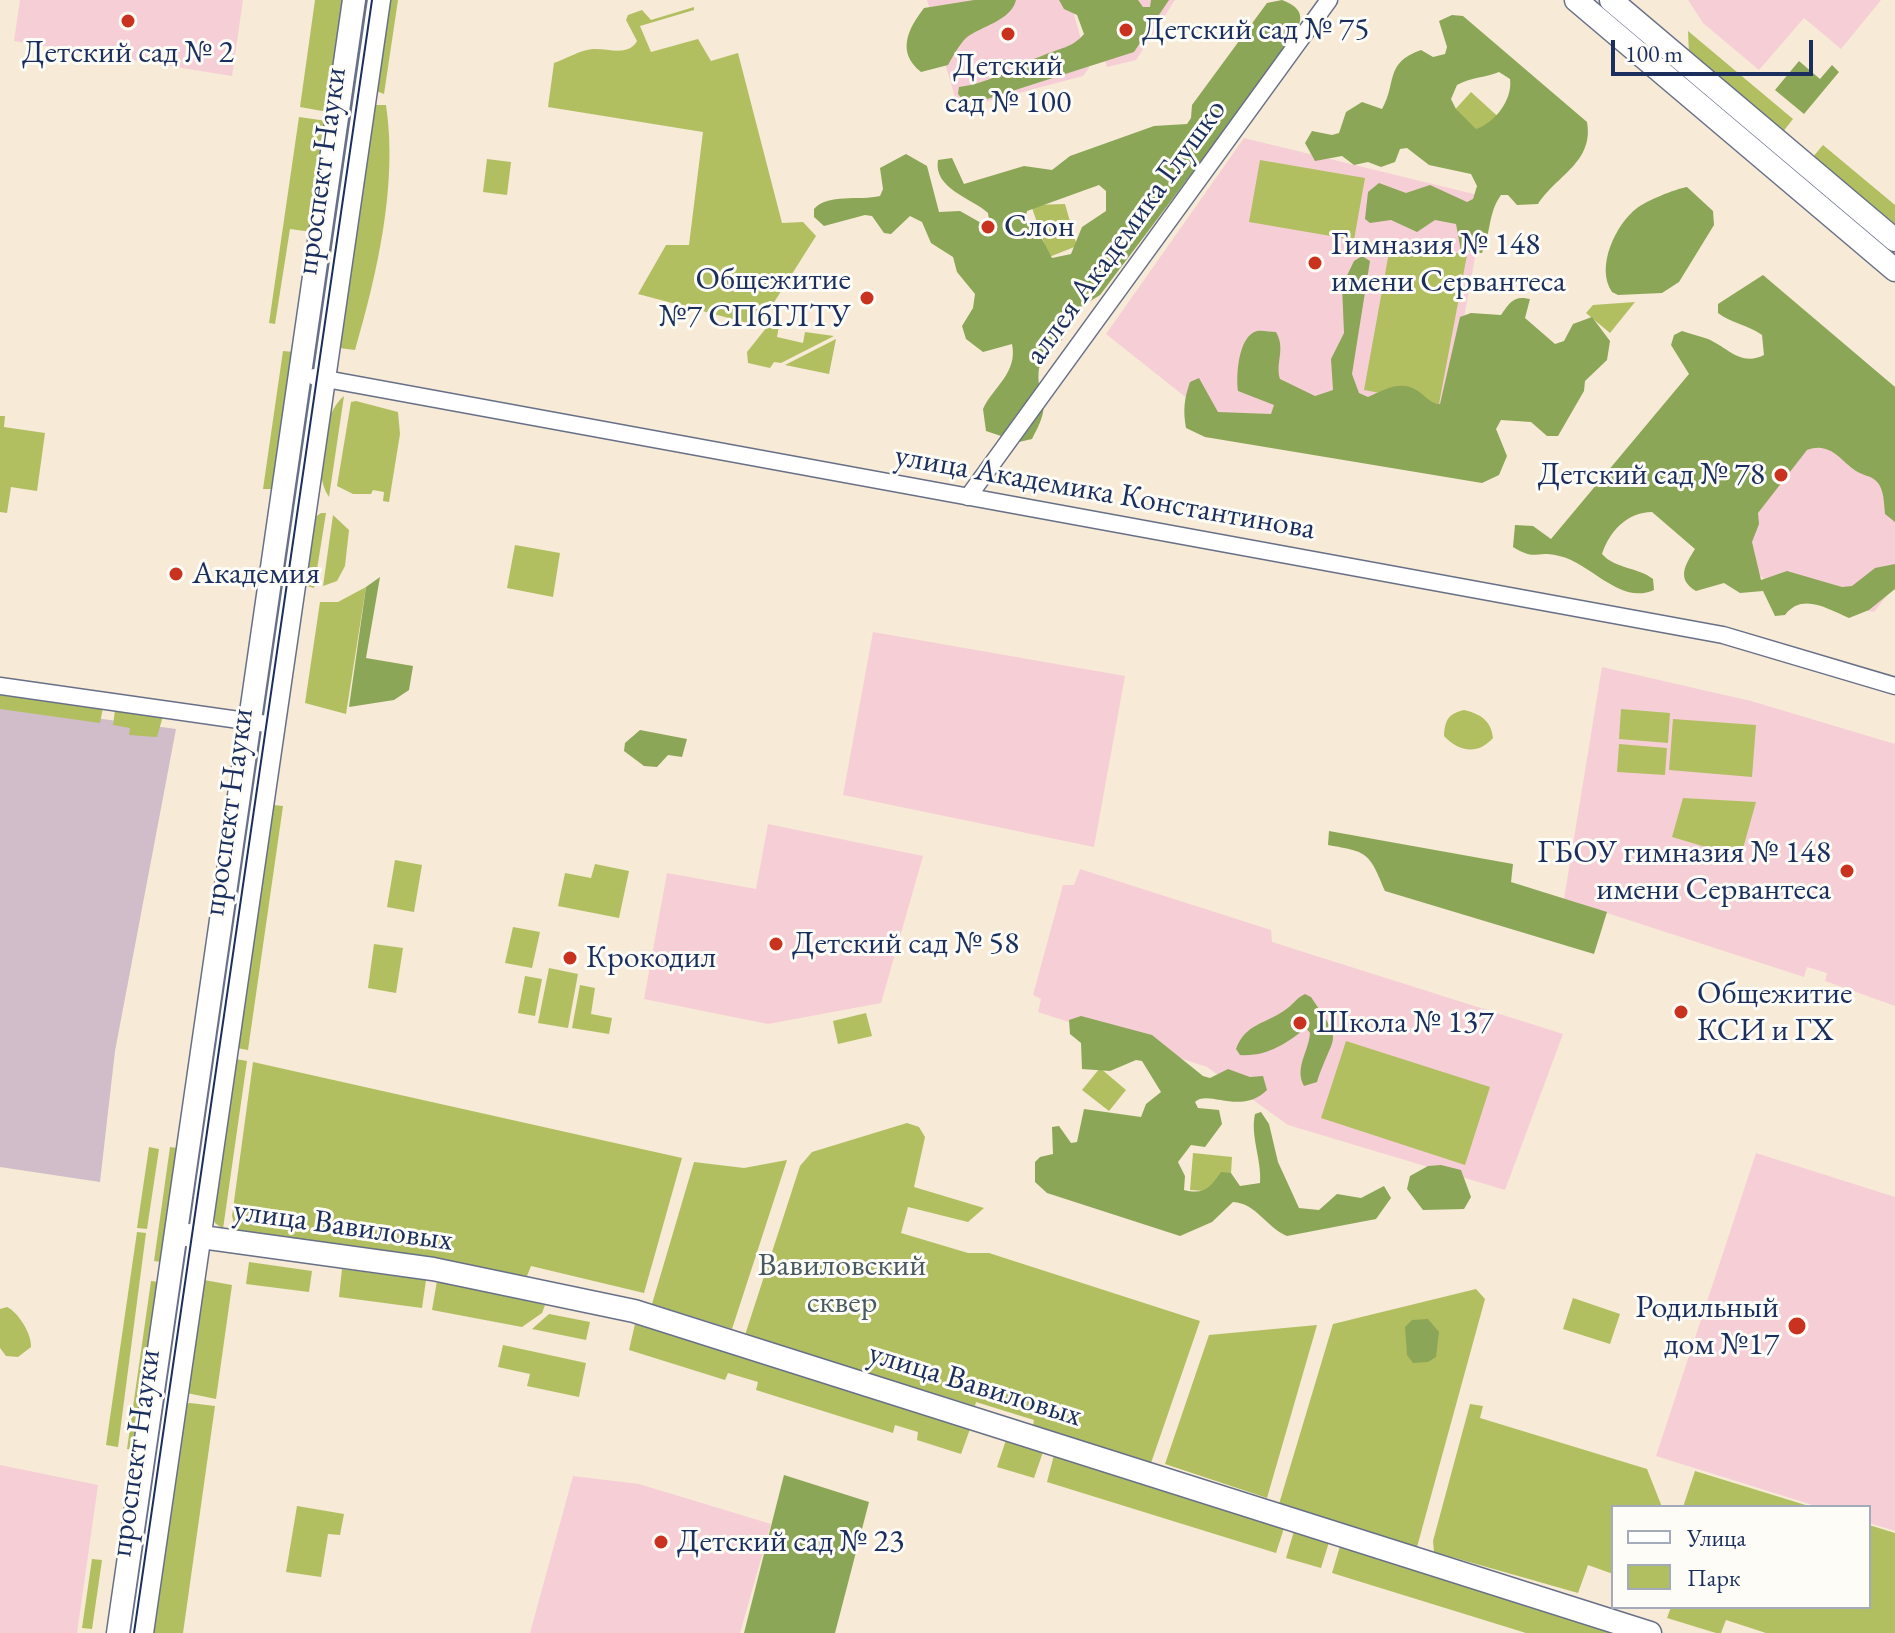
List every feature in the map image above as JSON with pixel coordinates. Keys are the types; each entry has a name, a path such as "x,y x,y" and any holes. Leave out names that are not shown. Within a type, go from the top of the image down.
{"main road":[{"name":"проспект Науки","path":"118,1633 354,0"},
{"name":"проспект Науки","path":"142,1633 379,0"},
{"path":"1576,0 1895,270"},
{"path":"1611,0 1895,240"},
{"name":"улица Вавиловых","path":"175,1233 433,1269 634,1311 1650,1633"}],"street":[{"name":"аллея Академика Глушко","path":"968,497 1329,0"},
{"name":"улица Академика Константинова","path":"300,375 1723,635 1895,686"},
{"path":"0,686 274,725"}],"shaded area":[{"name":"Детский сад № 2","path":"20,0 243,0 232,76 14,41"},
{"name":"Детский сад № 100","path":"927,0 1070,0 1089,68 1083,76 962,108 956,101"},
{"name":"Детский сад № 75","path":"1088,0 1175,0 1136,60 1107,67"},
{"path":"1688,0 1881,0 1841,49 1804,18 1759,70 1703,23"},
{"name":"Гимназия № 148 имени Сервантеса","path":"1244,138 1486,197 1440,449 1203,411 1106,334"},
{"name":"Детский сад № 78","path":"1733,395 1895,461 1895,585 1874,612 1784,595 1656,490"},
{"path":"873,632 1125,676 1094,847 843,795"},
{"path":"1602,667 1751,701 1895,744 1895,1006 1825,981 1827,973 1807,967 1804,977 1564,899"},
{"path":"0,705 176,729 115,1051 100,1182 0,1167"},
{"name":"Детский сад № 58","path":"768,824 923,856 881,1003 768,1024 644,999 667,873 756,889"},
{"name":"Школа № 137","path":"1080,869 1271,930 1272,942 1563,1034 1505,1190 1288,1125 1207,1067 1038,1012 1041,999 1033,995 1063,885 1074,885"},
{"name":"Родильный дом №17","path":"1756,1153 1895,1197 1895,1531 1871,1524 1871,1505 1813,1505 1656,1456"},
{"path":"0,1465 98,1485 77,1633 0,1633"},
{"name":"Детский сад № 23","path":"573,1476 639,1484 771,1524 740,1633 530,1633"}],"green space":[{"path":"315,0 345,0 328,112 300,107"},
{"path":"390,0 398,0 384,94 376,91"},
{"path":"974,0 1016,0 1002,18 966,38 948,65 921,72 909,57 907,40 924,8"},
{"path":"1059,0 1138,0 1143,7 1150,7 1151,0 1169,0 1134,52 984,100 962,99 958,94 959,87 992,78 1066,47 1084,34 1077,15 1064,9"},
{"path":"1282,0 1296,8 1300,18 1294,36 1100,295 1076,310 1065,336 1039,368 1044,407 1032,439 1019,442 986,431 983,409 1008,372 1013,354 1012,344 983,352 966,339 962,326 973,308 975,294 957,272 953,257 931,243 922,222 910,216 891,234 884,233 872,216 865,215 824,226 814,217 814,209 835,199 880,196 883,189 880,168 906,154 927,166 939,212 960,211 983,224 989,220 988,213 947,186 938,170 938,160 952,158 964,184 1024,166 1052,170 1070,156 1154,126 1187,124 1192,105 1267,3","holes":["1099,185 1106,191 1106,211 1082,227 1071,254 1052,258 1039,233 1025,220 1027,211"]},
{"path":"694,7 694,10 640,26 651,52 698,39 711,61 738,53 782,223 803,222 816,236 759,326 638,294 666,245 689,245 703,132 548,107 554,63 588,50 617,51 633,46 637,41 626,20 628,15 642,10 651,20"},
{"path":"1452,15 1463,16 1587,122 1588,136 1580,158 1538,204 1517,205 1508,195 1501,195 1482,253 1461,251 1456,224 1435,220 1417,232 1391,220 1370,223 1365,219 1368,192 1379,183 1406,193 1430,185 1467,202 1473,199 1477,186 1471,174 1429,165 1407,148 1400,149 1395,162 1381,167 1368,162 1354,165 1342,156 1315,161 1305,143 1312,131 1332,135 1339,133 1346,112 1362,102 1382,109 1396,68 1409,55 1421,50 1433,57 1445,54 1447,47 1439,21","holes":["1499,72 1510,79 1506,102 1496,116 1476,129 1456,109 1451,99 1457,85 1467,80"]},
{"path":"1688,31 1793,119 1782,133 1689,54"},
{"path":"1799,61 1820,79 1832,65 1839,72 1804,114 1775,90"},
{"path":"1471,92 1504,122 1485,144 1451,114"},
{"path":"374,105 386,105 389,135 387,197 378,260 355,350 339,348"},
{"path":"299,117 327,121 312,232 290,229 275,324 269,323"},
{"path":"1823,145 1895,205 1895,228 1812,158"},
{"path":"487,159 511,162 507,195 483,192"},
{"path":"1260,160 1365,178 1354,240 1249,222"},
{"path":"1687,187 1713,211 1714,225 1679,282 1662,293 1618,295 1612,292 1607,282 1607,259 1622,224 1641,205"},
{"path":"1065,204 1077,246 1049,257 1031,205"},
{"path":"1391,241 1467,255 1439,404 1364,390"},
{"path":"1362,256 1370,261 1352,374 1359,393 1368,397 1393,387 1406,386 1440,404 1460,317 1471,313 1501,315 1510,303 1520,298 1530,299 1525,318 1555,344 1564,341 1573,324 1592,317 1610,341 1607,360 1585,381 1584,391 1558,436 1547,436 1531,422 1501,420 1496,429 1507,456 1499,475 1482,483 1205,437 1186,428 1186,394 1190,382 1199,378 1218,412 1271,414 1274,405 1238,391 1242,348 1251,334 1257,331 1276,332 1279,338 1280,379 1315,396 1333,390 1331,359 1344,333 1342,286 1354,261"},
{"path":"1763,275 1895,387 1895,522 1885,514 1883,493 1876,480 1856,471 1828,450 1807,450 1758,513 1759,524 1752,542 1761,580 1787,571 1842,587 1852,586 1875,568 1895,564 1895,589 1869,610 1849,618 1807,603 1799,604 1785,615 1775,616 1763,591 1740,593 1724,583 1696,591 1684,577 1695,549 1652,512 1627,519 1609,538 1602,554 1613,563 1653,579 1654,590 1629,592 1568,559 1548,554 1531,555 1513,547 1515,525 1533,526 1551,539 1689,374 1671,345 1674,335 1682,331 1705,338 1748,359 1764,355 1762,335 1718,313 1718,304"},
{"path":"1635,302 1610,333 1586,313 1593,305"},
{"path":"779,326 777,337 803,343 805,332 834,336 781,363 774,362 770,368 748,363 747,352 767,327"},
{"path":"836,339 829,374 785,365"},
{"path":"283,351 294,352 274,489 263,489"},
{"path":"344,396 329,497 321,474 322,444 330,416"},
{"path":"351,402 398,412 400,434 389,502 383,501 384,492 373,490 371,494 353,494 337,486"},
{"path":"0,416 5,416 4,427 45,433 37,491 11,487 7,513 0,512"},
{"path":"326,513 314,588 304,585 314,518"},
{"path":"333,515 349,530 345,566 337,581 323,586"},
{"path":"515,545 560,553 553,597 507,588"},
{"path":"380,577 366,658 413,666 409,690 394,700 349,707 366,587"},
{"path":"366,587 346,714 305,703 320,602 338,602"},
{"path":"0,694 103,708 100,723 0,709"},
{"path":"1621,709 1670,713 1668,743 1619,739"},
{"path":"115,710 163,716 157,737 129,735 130,728 113,725"},
{"path":"1464,710 1480,716 1490,727 1493,738 1481,747 1462,748 1444,736 1448,718"},
{"path":"1673,719 1756,725 1752,777 1669,770"},
{"path":"640,730 687,739 682,757 668,755 657,767 644,766 624,751 625,743"},
{"path":"1619,744 1667,748 1665,775 1617,772"},
{"path":"1683,798 1756,802 1742,852 1736,856 1672,837"},
{"path":"273,805 283,806 248,1050 237,1048"},
{"path":"1329,831 1513,864 1511,882 1607,912 1594,954 1385,891 1366,856 1328,845"},
{"path":"395,860 422,865 414,912 387,907"},
{"path":"595,864 629,871 619,918 558,906 565,873 591,878"},
{"path":"513,927 540,932 532,968 505,963"},
{"path":"374,944 403,948 396,993 368,988"},
{"path":"549,968 578,974 568,1028 538,1023"},
{"path":"525,976 542,979 535,1016 518,1013"},
{"path":"580,985 595,988 591,1014 612,1018 609,1034 572,1028"},
{"path":"1305,994 1311,997 1332,1031 1333,1038 1317,1082 1304,1086 1301,1066 1310,1033 1306,1028 1284,1044 1259,1054 1240,1055 1236,1049 1250,1029 1285,1010"},
{"path":"866,1013 872,1036 838,1044 833,1021"},
{"path":"1081,1016 1152,1035 1203,1076 1210,1078 1228,1069 1250,1077 1263,1076 1267,1090 1247,1101 1208,1098 1195,1102 1198,1108 1219,1110 1222,1124 1205,1147 1191,1145 1178,1162 1185,1176 1184,1190 1197,1192 1206,1189 1221,1172 1231,1173 1240,1186 1260,1183 1254,1122 1255,1114 1261,1112 1269,1124 1278,1162 1299,1208 1319,1210 1337,1194 1361,1198 1384,1186 1391,1198 1376,1219 1287,1236 1255,1211 1233,1202 1212,1222 1180,1236 1047,1193 1035,1182 1035,1162 1040,1157 1053,1154 1052,1127 1059,1126 1071,1143 1077,1142 1084,1109 1141,1117 1146,1104 1161,1092 1142,1061 1136,1060 1110,1071 1082,1069 1081,1043 1070,1034 1069,1020"},
{"path":"1346,1041 1490,1087 1465,1165 1321,1118"},
{"path":"236,1059 247,1061 223,1229 215,1223 213,1213"},
{"path":"253,1062 682,1158 644,1293 531,1266 527,1276 236,1231 232,1216"},
{"path":"1100,1068 1126,1090 1109,1111 1082,1090"},
{"name":"Вавиловский сквер","path":"907,1123 919,1127 925,1137 914,1187 984,1208 968,1222 908,1207 901,1233 968,1253 989,1253 1200,1321 1151,1463 1033,1425 1034,1420 976,1402 975,1406 745,1335 800,1166 812,1152"},
{"path":"149,1147 159,1149 147,1229 137,1228"},
{"path":"170,1147 177,1148 161,1262 154,1261"},
{"path":"1193,1153 1232,1157 1231,1173 1221,1173 1220,1192 1190,1190"},
{"name":"Вавиловский сквер","path":"787,1160 732,1329 652,1304 694,1162 744,1168"},
{"path":"1441,1165 1461,1170 1471,1197 1464,1209 1423,1210 1407,1189 1410,1176 1428,1166"},
{"path":"137,1232 146,1233 118,1447 106,1445"},
{"path":"249,1262 312,1271 309,1292 246,1284"},
{"path":"342,1269 426,1280 422,1308 339,1297"},
{"path":"204,1280 232,1285 216,1399 187,1393"},
{"path":"151,1281 158,1282 133,1450 127,1449"},
{"path":"437,1281 545,1305 542,1313 522,1327 432,1310"},
{"path":"1476,1289 1485,1299 1417,1547 1279,1504 1333,1324"},
{"path":"1573,1298 1620,1314 1610,1344 1563,1329"},
{"path":"7,1307 24,1324 31,1342 31,1347 18,1357 6,1356 0,1348 0,1309"},
{"path":"549,1314 590,1322 586,1340 532,1329"},
{"path":"1428,1319 1439,1332 1436,1357 1428,1362 1413,1363 1407,1355 1405,1327 1412,1320"},
{"path":"635,1324 970,1429 961,1454 917,1440 918,1432 895,1425 893,1433 756,1390 758,1382 728,1373 725,1380 629,1350"},
{"path":"1317,1325 1267,1498 1165,1464 1209,1335"},
{"path":"503,1345 586,1363 579,1397 527,1386 530,1374 498,1367"},
{"path":"185,1404 215,1406 183,1633 152,1633"},
{"path":"1470,1404 1483,1406 1480,1418 1647,1469 1661,1505 1611,1505 1611,1573 1588,1565 1578,1593 1434,1552 1433,1541"},
{"path":"1006,1440 1043,1452 1034,1478 997,1467"},
{"path":"1054,1455 1284,1528 1276,1553 1047,1482"},
{"path":"1695,1471 1806,1505 1684,1505"},
{"path":"784,1475 869,1502 835,1633 744,1633"},
{"path":"297,1506 344,1514 340,1535 328,1534 321,1577 286,1572"},
{"path":"1871,1526 1895,1533 1895,1633 1766,1633 1726,1620 1721,1633 1716,1633 1667,1618 1670,1609 1871,1609"},
{"path":"1294,1531 1329,1542 1321,1568 1286,1558"},
{"path":"1340,1546 1618,1633 1526,1633 1332,1573"},
{"path":"92,1559 102,1560 92,1629 82,1628"}],"tram line":[{"path":"134,1633 372,0"}],"place":[{"name":"Детский сад № 2","path":"128,21"},
{"name":"Детский сад № 75","path":"1126,30"},
{"name":"Детский сад № 100","path":"1008,34"},
{"name":"Слон","path":"988,227"},
{"name":"Гимназия № 148 имени Сервантеса","path":"1315,263"},
{"name":"Общежитие №7 СПбГЛТУ","path":"867,298"},
{"name":"Детский сад № 78","path":"1781,475"},
{"name":"Академия","path":"176,574"},
{"name":"ГБОУ гимназия № 148 имени Сервантеса","path":"1847,871"},
{"name":"Детский сад № 58","path":"776,944"},
{"name":"Крокодил","path":"570,958"},
{"name":"Общежитие КСИ и ГХ","path":"1681,1012"},
{"name":"Школа № 137","path":"1300,1023"},
{"name":"Родильный дом №17","path":"1797,1326"},
{"name":"Детский сад № 23","path":"661,1542"}]}
